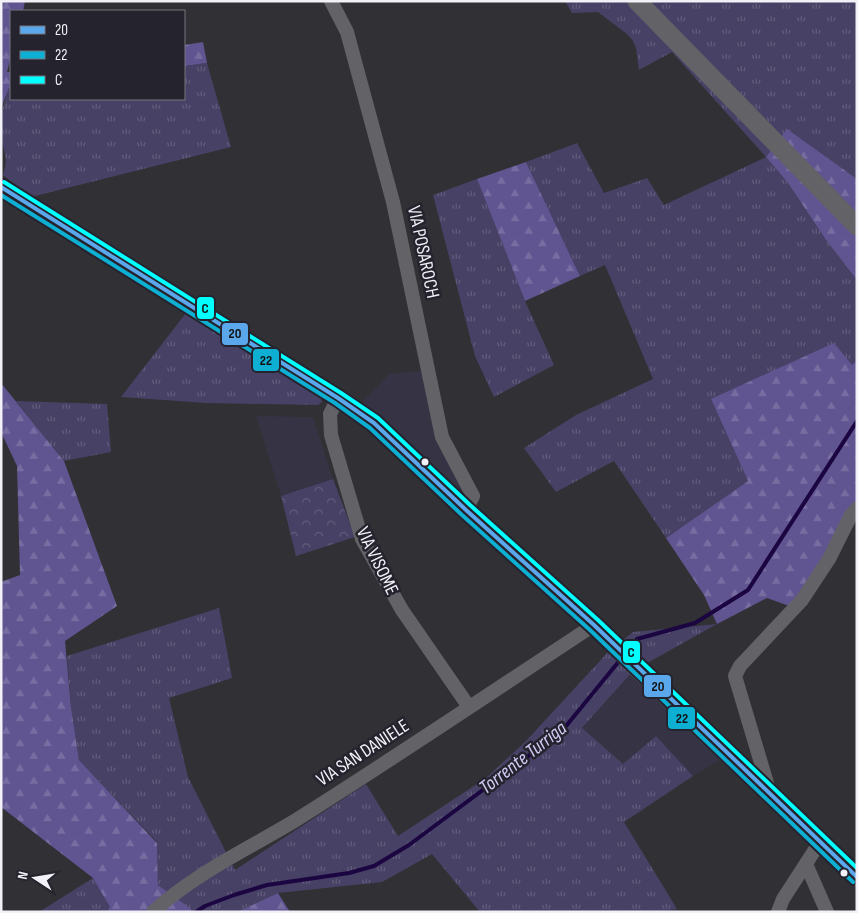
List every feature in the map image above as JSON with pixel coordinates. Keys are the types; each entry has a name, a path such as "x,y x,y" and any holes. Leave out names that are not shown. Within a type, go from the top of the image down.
{"street":[{"name":"VIA POSAROCH","path":"331,1 347,32 393,202 442,438 473,496 466,510"},
{"path":"637,1 857,226"},
{"path":"1,187 338,398 374,423 466,510 594,626 857,877"},
{"name":"VIA VISOME","path":"338,398 330,414 331,434 362,538 402,610 469,707"},
{"path":"770,793 735,676 740,666 802,600 829,559 850,515 857,508"},
{"name":"VIA SAN DANIELE","path":"153,912 165,900 211,870 295,820 594,626"},
{"path":"778,912 783,899 820,842"},
{"path":"806,864 827,912"}],"shaded area":[{"path":"426,370 469,494 465,499 362,402 389,374"},
{"path":"256,416 313,417 333,479 281,496"},
{"path":"633,671 725,757 693,776 656,736 623,764 582,729"}],"green space":[{"path":"1,1 25,1 23,10 10,10 10,60 7,72 10,72 10,88 1,108"},
{"path":"565,1 857,1 857,179 787,130 766,157 672,52 639,70 636,48 627,34 598,12 572,13"},
{"path":"203,42 207,63 185,66 185,45"},
{"path":"207,63 231,147 31,197 3,175 6,160 1,119 9,88 10,100 185,100 185,66"},
{"path":"787,129 857,179 857,280 826,240 788,183 766,157"},
{"path":"577,143 604,193 647,178 664,205 766,157 788,183 826,240 857,280 857,361 852,366 711,399 748,481 666,538 614,461 556,492 524,448 576,415 653,379 605,265 580,276 526,162"},
{"path":"526,162 580,276 525,301 477,179"},
{"path":"477,179 525,301 554,365 494,397 475,356 433,195"},
{"path":"186,313 320,396 322,402 318,405 207,403 121,397"},
{"path":"834,343 852,365 857,361 857,508 795,608 767,598 717,624 704,595 666,538 748,481 711,399"},
{"path":"1,383 64,461 117,606 65,641 71,707 79,760 157,843 158,885 191,909 191,912 107,912 110,907 93,878 1,807 1,582 20,575 17,466 1,432"},
{"path":"16,401 107,404 111,452 64,461"},
{"path":"333,479 355,537 296,556 281,496"},
{"path":"219,608 232,678 169,698 188,777 235,870 366,784 398,836 486,778 526,741 609,651 633,632 717,624 633,671 582,728 623,764 656,736 693,776 624,822 677,909 660,912 480,912 432,854 382,882 278,893 237,912 191,912 190,909 158,885 157,842 79,760 71,707 67,656"},
{"path":"93,878 111,907 107,912 39,912"},
{"path":"278,893 290,912 237,912"}],"waterway":[{"name":"Torrente Turriga","path":"628,651 637,639 695,623 748,590 857,421"},
{"name":"Torrente Turriga","path":"196,912 205,906 267,885 349,873 374,866 409,845 562,731 620,660"}],"transit line":[{"name":"C","path":"4,182 378,418 470,505 598,620 857,868"},
{"name":"20","path":"1,187 338,398 374,423 466,510 594,625 857,877"},
{"name":"22","path":"1,195 335,403 370,428 462,515 590,630 853,882"}]}
